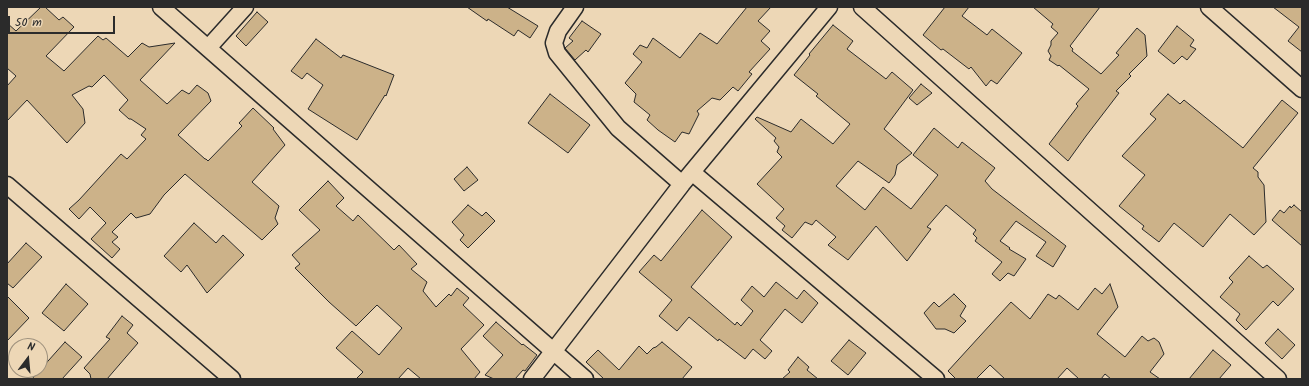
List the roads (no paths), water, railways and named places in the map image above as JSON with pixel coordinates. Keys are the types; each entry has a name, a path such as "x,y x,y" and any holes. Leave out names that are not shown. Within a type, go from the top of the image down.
{"street":[{"path":"161,7 585,379"},
{"path":"208,48 245,7"},
{"path":"574,7 558,31 554,43 557,53 618,128 682,184"},
{"path":"532,379 682,184 693,173 829,7"},
{"path":"862,7 1278,379"},
{"path":"1209,7 1302,89"},
{"path":"693,173 936,379"},
{"path":"7,185 232,379"}]}
